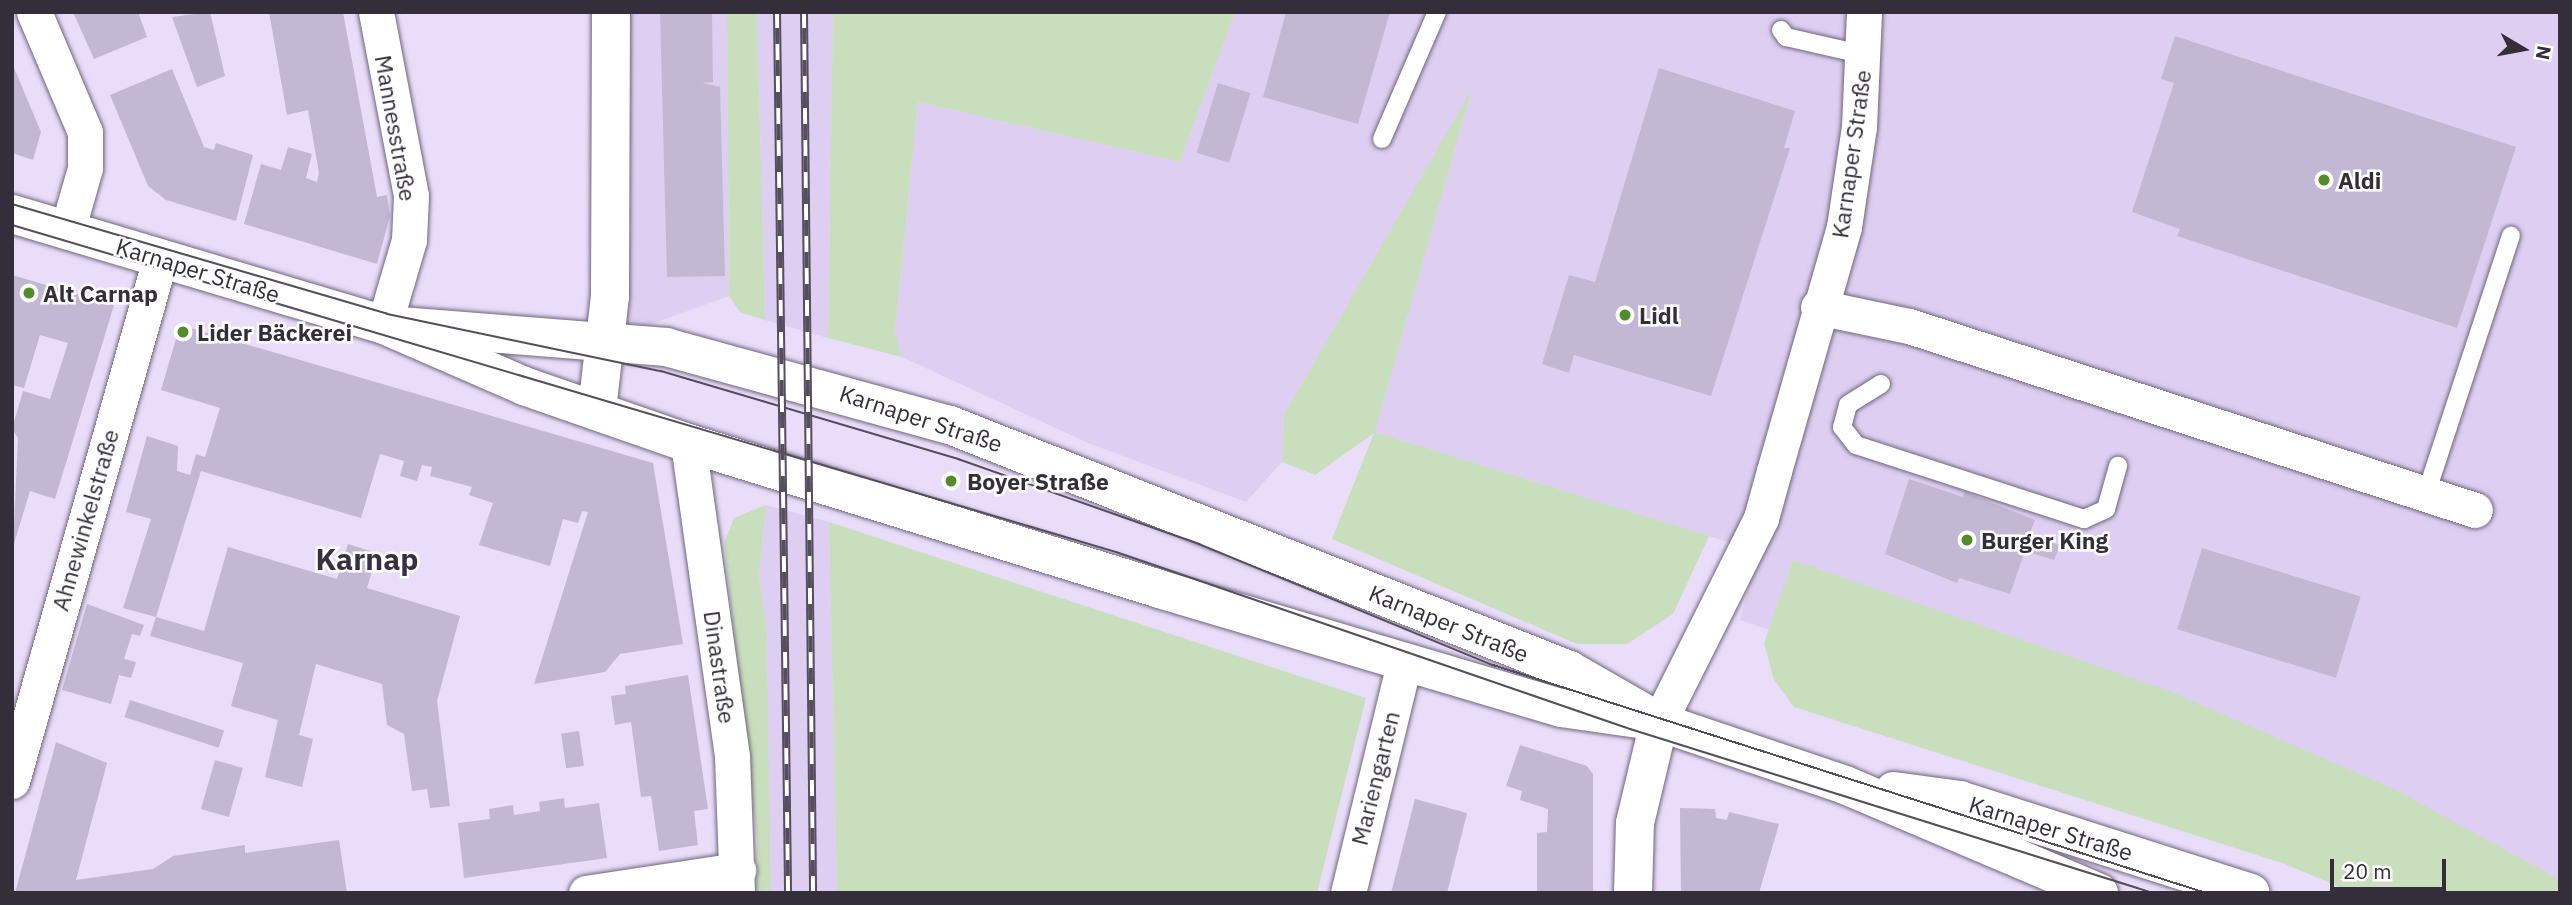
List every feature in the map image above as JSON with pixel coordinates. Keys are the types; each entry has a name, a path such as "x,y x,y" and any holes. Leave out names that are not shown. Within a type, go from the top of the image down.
{"main road":[{"path":"597,410 608,340 615,157 611,12"},
{"name":"Karnaper Straße","path":"12,214 384,325 524,386 688,443 1404,663 1561,708 1659,722 1845,785 2099,893"},
{"name":"Karnaper Straße","path":"384,325 608,340 770,371 1062,465 1569,670 1659,722"},
{"path":"1633,893 1635,823 1659,722"},
{"name":"Karnaper Straße","path":"1845,785 1960,800 2251,893"}],"street":[{"path":"34,12 85,132 85,168 67,231"},
{"name":"Mannesstraße","path":"376,12 411,196 409,240 384,325"},
{"name":"Karnaper Straße","path":"1659,722 1761,518 1818,307 1844,227 1865,55 1864,12"},
{"name":"Ahnewinkelstraße","path":"12,781 25,677 160,259"},
{"path":"1818,307 1909,326 2475,510"},
{"name":"Dinastraße","path":"688,443 732,756 738,881"},
{"name":"Mariengarten","path":"1348,893 1404,663"},
{"path":"586,893 738,881"}],"lane":[{"path":"1382,139 1437,12"},
{"path":"1781,30 1786,37 1865,55"},
{"path":"2426,494 2511,236"},
{"path":"1881,384 1848,405 1842,427 1856,445 2084,519 2106,509 2118,466"}],"shaded area":[{"path":"613,12 727,12 729,296 608,340"},
{"path":"757,12 833,12 828,338 765,320"},
{"path":"1235,12 2560,12 2560,893 1740,620 1822,311 1854,125 1747,548 1375,432 1471,93 1284,415 1282,462 1246,502 1088,443 902,357 895,334 918,102 1180,162"},
{"path":"766,505 829,522 837,893 771,893 767,633 759,574"}],"green space":[{"path":"727,12 757,12 765,320 740,312 729,296"},
{"path":"833,12 1235,12 1180,162 918,102 895,333 902,357 828,338"},
{"path":"1472,89 1375,432 1709,536 1673,614 1627,644 1577,644 1332,539 1374,433 1315,475 1282,462 1284,415"},
{"path":"766,505 759,574 767,633 771,893 756,893 757,841 724,543 734,518"},
{"path":"829,522 1366,698 1317,893 837,893"},
{"path":"1793,560 2172,692 2396,790 2560,880 2560,893 2354,893 2285,864 1794,707 1774,680 1764,643"}],"building":[{"path":"73,12 138,12 147,37 94,59"},
{"path":"210,12 225,76 197,87 172,17"},
{"path":"269,12 343,12 377,197 387,195 390,216 377,264 244,224 261,164 281,170 288,147 312,154 306,178 317,182 319,173 308,110 287,115"},
{"path":"660,12 712,12 713,82 702,83 720,87 725,276 667,277"},
{"path":"1286,12 1390,12 1358,124 1263,97"},
{"name":"Aldi","path":"2175,36 2516,147 2457,328 2177,236 2180,229 2132,212 2174,83 2161,79"},
{"path":"12,63 41,132 33,160 12,153"},
{"path":"1659,68 1795,111 1784,148 1790,148 1711,396 1574,355 1569,373 1542,364 1569,275 1595,282"},
{"path":"172,69 204,147 214,150 216,143 253,155 236,221 166,200 148,186 110,95"},
{"path":"1218,83 1251,93 1229,163 1197,153"},
{"path":"12,275 114,305 55,499 30,491 13,547 18,438 12,429 23,391 50,399 68,343 40,335 24,388 12,385"},
{"path":"180,325 653,463 683,644 620,654 605,672 534,684 588,512 582,511 578,523 563,519 550,566 479,545 493,503 469,495 472,487 430,476 432,467 422,465 417,481 400,476 404,461 380,454 361,518 201,471 156,617 123,608 151,519 126,512 147,436 178,446 177,471 190,475 196,454 205,457 220,408 161,390"},
{"name":"Burger King","path":"1909,479 1963,497 1965,492 2035,520 2029,535 2060,545 2054,560 2025,551 2010,594 1959,578 1957,583 1885,554"},
{"path":"348,544 377,553 367,588 460,616 437,701 450,806 430,808 427,789 412,791 404,734 387,725 382,684 316,664 299,735 313,739 302,787 265,777 278,720 231,706 243,663 150,636 156,617 204,631 228,547 337,579"},
{"path":"2202,548 2361,597 2336,678 2177,629"},
{"path":"87,604 144,625 140,636 132,634 124,659 136,662 131,678 119,675 111,704 62,690"},
{"path":"688,675 708,809 694,811 698,845 659,851 651,796 641,797 631,722 615,725 611,696 626,694 625,686"},
{"path":"130,700 224,731 219,748 124,717"},
{"path":"579,731 584,766 566,768 561,734"},
{"path":"56,742 107,763 76,880 153,869 173,856 245,845 245,853 339,840 347,893 15,893"},
{"path":"1520,745 1587,766 1593,774 1593,893 1537,893 1537,833 1547,832 1548,809 1520,800 1522,791 1506,786"},
{"path":"215,760 243,768 229,817 201,809"},
{"path":"564,798 565,808 599,803 607,858 464,878 458,823 490,819 489,809 513,805 514,815 540,811 539,802"},
{"path":"1415,799 1467,813 1447,893 1391,893"},
{"path":"1680,808 1715,809 1716,818 1727,820 1729,812 1779,824 1759,893 1681,893"}],"tram line":[{"path":"12,204 387,314 661,371 958,459 1199,544 1493,665 2206,893"},
{"path":"12,225 1116,552 1630,729 2153,893"}],"railway":[{"path":"777,12 788,893"},
{"path":"804,12 813,893"}],"place":[{"name":"Aldi","path":"2324,180"},
{"name":"Alt Carnap","path":"29,293"},
{"name":"Lidl","path":"1625,315"},
{"name":"Lider Bäckerei","path":"183,332"},
{"name":"Boyer Straße","path":"951,481"},
{"name":"Burger King","path":"1967,540"}],"district":[{"name":"Karnap","path":"367,559"}]}
